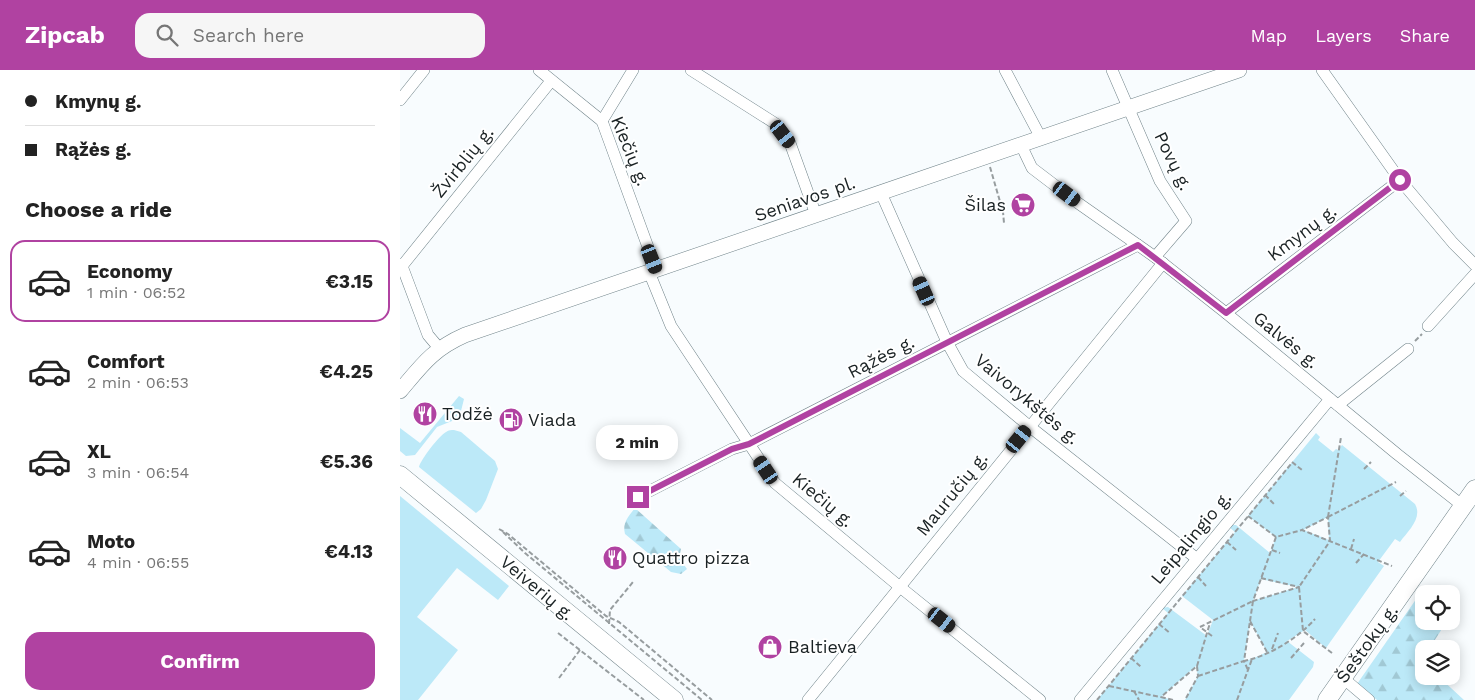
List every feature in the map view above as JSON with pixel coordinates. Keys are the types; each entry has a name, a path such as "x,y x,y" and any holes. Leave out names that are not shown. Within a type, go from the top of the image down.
{"main road":[{"name":"Veiverių g.","path":"400,475 674,700"},
{"name":"Šeštokų g.","path":"1327,700 1475,489"}],"street":[{"path":"400,100 424,70"},
{"name":"Kiečių g.","path":"538,70 602,120 671,326 775,483 1040,700"},
{"path":"602,120 633,70"},
{"path":"691,70 776,124 790,143 816,215"},
{"path":"1005,70 1041,138"},
{"name":"Povų g.","path":"1112,70 1160,181 1186,221 1159,260"},
{"name":"Seniavos pl.","path":"400,391 439,348 465,335 1239,70"},
{"path":"1322,70 1400,180 1475,265"},
{"name":"Žvirblių g.","path":"401,265 552,81"},
{"name":"Galvės g.","path":"1021,145 1032,168 1159,260 1463,506"},
{"name":"Kmynų g.","path":"1226,313 1400,180"},
{"name":"Vaivorykštės g.","path":"881,193 947,342 963,371 1029,426 1196,558"},
{"name":"Rąžės g.","path":"638,497 732,449 749,444 1138,245"},
{"name":"Mauručių g.","path":"808,700 1029,426 1159,260"},
{"path":"401,265 428,335 439,348"},
{"path":"1428,326 1475,274"},
{"name":"Leipalingio g.","path":"1080,700 1196,558 1334,402 1408,349"},
{"path":"1343,678 1369,700"}],"path":[{"path":"990,167 1003,212 1004,223"},
{"path":"1408,349 1428,326"},
{"path":"1212,636 1200,627 1253,601 1299,587 1330,541 1328,517 1341,437"},
{"path":"1097,700 1292,462 1302,470"},
{"path":"1364,469 1371,462"},
{"path":"1276,537 1302,530 1396,482"},
{"path":"1400,496 1406,491"},
{"path":"1265,495 1274,504"},
{"path":"1248,516 1276,537"},
{"path":"702,700 609,624 499,529 508,534 609,618 618,622 712,700"},
{"path":"1302,530 1392,566"},
{"path":"1248,670 1244,661 1253,601 1276,537"},
{"path":"1350,549 1354,539"},
{"path":"1227,542 1236,550"},
{"path":"1272,550 1280,553"},
{"path":"1356,563 1364,554"},
{"path":"1198,577 1206,586"},
{"path":"1261,578 1299,587"},
{"path":"609,624 610,610 633,582"},
{"path":"1299,587 1303,631 1332,653"},
{"path":"1198,676 1252,659 1272,650 1303,631 1315,619"},
{"path":"1250,620 1267,652"},
{"path":"1185,700 1198,676 1197,666 1210,622"},
{"path":"1159,624 1170,633"},
{"path":"558,633 644,700"},
{"path":"1272,650 1278,633"},
{"path":"1291,658 1304,643"},
{"path":"560,678 580,650"},
{"path":"1131,658 1141,667"},
{"path":"1237,700 1252,659"},
{"path":"1161,697 1197,666"},
{"path":"1109,686 1173,700"},
{"path":"1134,692 1139,700"}],"green space":[{"path":"459,396 464,399 461,411 452,421 437,427 415,455 406,456 400,451 400,428 420,443"},
{"path":"447,431 461,432 495,461 498,469 486,500 481,509 476,513 419,467 439,438"},
{"path":"1316,433 1320,437 1318,440 1333,452 1342,445 1415,504 1417,509 1414,524 1400,542 1395,539 1378,562 1384,566 1326,648 1305,630 1287,641 1314,662 1313,667 1289,700 1185,700 1198,676 1196,666 1161,697 1173,700 1097,700 1168,613 1162,608 1168,607 1207,636 1213,620 1182,596 1235,532 1229,527 1232,525 1236,525 1270,553 1276,537 1248,516","holes":["1328,517 1329,540 1303,530","1261,579 1298,587 1253,601","1250,621 1267,652 1244,661"]},
{"path":"400,496 509,586 498,600 457,568 417,617 458,650 418,700 400,700"},
{"path":"635,508 681,549 679,558 687,569 681,574 671,572 625,534 625,523"},
{"path":"1415,601 1415,630 1441,630 1435,640 1415,640 1415,685 1448,685 1464,700 1377,700 1357,684"}],"place":[{"name":"Šilas","path":"1023,205"},
{"name":"Todžė","path":"425,414"},
{"name":"Viada","path":"511,420"},
{"name":"Quattro pizza","path":"615,558"},
{"name":"Baltieva","path":"770,647"}],"route":[{"path":"638,497 732,449 749,444 1138,245 1226,313 1400,180"}]}
